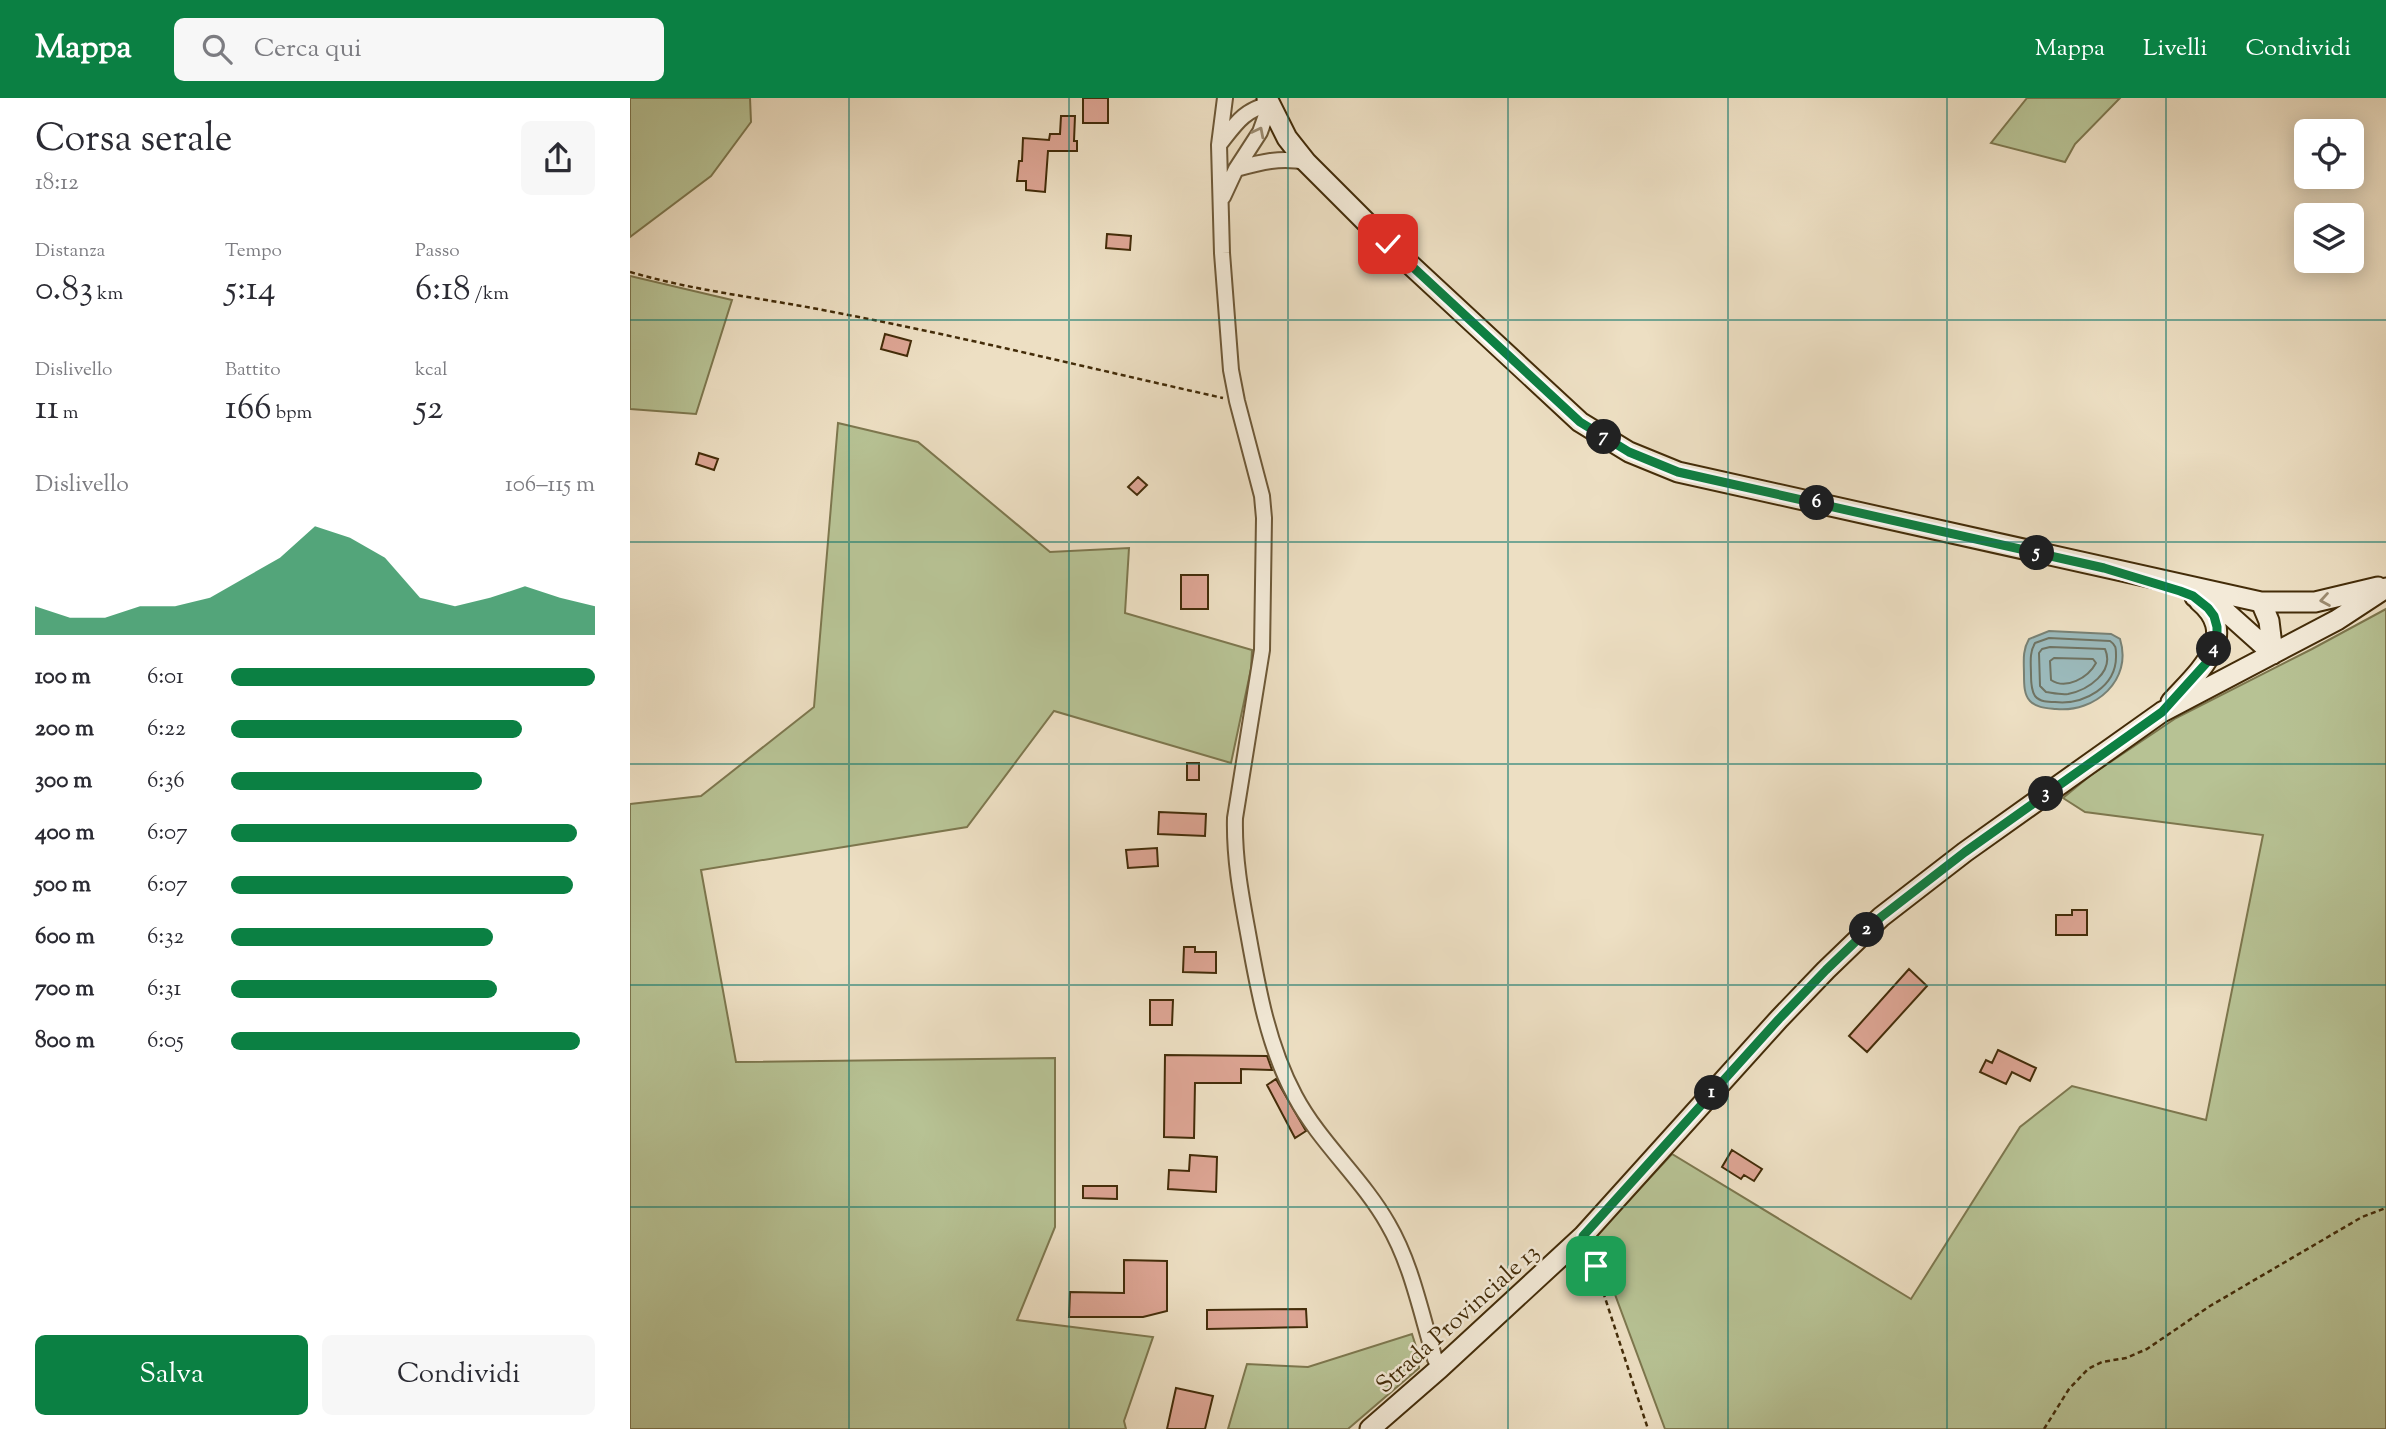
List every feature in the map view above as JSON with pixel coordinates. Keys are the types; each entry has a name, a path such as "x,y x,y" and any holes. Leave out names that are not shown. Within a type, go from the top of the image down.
{"main road":[{"path":"1269,101 1287,138 1306,162 1388,244 1580,422 1629,452 1678,472 2261,602 2315,602 2386,587"},
{"path":"2104,568 2193,596 2225,611 2273,654"},
{"name":"Strada Provinciale 13","path":"1370,1429 1583,1236 1798,999 1881,917 1976,844 2162,712 2337,620 2386,587"},
{"path":"2162,712 2209,660 2214,647 2217,627 2214,616 2193,596"},
{"path":"2261,602 2269,621 2273,654"}],"street":[{"path":"1225,98 1219,145 1220,202 1231,370 1262,496 1264,518 1262,650 1239,786 1234,837 1237,870 1254,965 1267,1023 1279,1060 1295,1096 1313,1125 1388,1223 1402,1251 1440,1368"},
{"path":"1219,145 1245,114 1269,101"},
{"path":"1220,202 1236,169 1260,132 1269,101"},
{"path":"1236,169 1271,159 1287,158 1306,162"}],"path":[{"path":"630,272 730,296 832,311 1237,401"},
{"path":"2044,1429 2069,1389 2088,1369 2102,1362 2126,1358 2147,1349 2210,1306 2362,1217 2386,1208"},
{"path":"1583,1236 1596,1266 1648,1429"}],"green space":[{"path":"630,98 750,98 751,122 711,176 630,237"},
{"path":"2027,98 2120,98 2075,144 2065,162 1991,143"},
{"path":"630,276 732,300 696,414 630,409"},
{"path":"838,423 918,442 1050,552 1129,548 1125,613 1252,650 1251,669 1231,763 1054,711 967,827 701,870 736,1062 1055,1058 1055,1227 1017,1320 1153,1337 1124,1421 1126,1429 630,1429 630,804 701,796 814,707"},
{"path":"2386,609 2386,1429 1665,1429 1594,1238 1672,1154 1911,1299 2020,1127 2072,1086 2206,1120 2263,835 2085,812 2063,798 2091,775 2176,718"},
{"path":"1412,1334 1419,1356 1419,1368 1348,1429 1228,1429 1247,1364 1308,1367"}],"water":[{"path":"2049,631 2111,634 2120,639 2123,654 2121,668 2108,691 2084,706 2070,709 2042,707 2030,701 2024,686 2025,648 2029,639"}],"building":[{"path":"1083,98 1108,98 1108,123 1083,123"},
{"path":"1061,116 1075,116 1074,141 1077,141 1077,151 1048,151 1045,192 1026,190 1026,181 1017,181 1019,161 1022,161 1023,138 1049,140 1050,134 1060,134"},
{"path":"1107,234 1131,236 1130,250 1106,248"},
{"path":"885,334 911,341 907,356 881,349"},
{"path":"699,453 718,459 714,470 696,464"},
{"path":"1138,477 1147,485 1137,495 1128,487"},
{"path":"1181,575 1208,575 1208,609 1181,609"},
{"path":"1187,763 1199,763 1199,780 1187,780"},
{"path":"1159,812 1206,814 1205,836 1158,834"},
{"path":"1157,848 1158,866 1128,868 1126,850"},
{"path":"2072,910 2087,910 2087,935 2056,935 2056,915 2072,915"},
{"path":"1184,947 1195,947 1195,952 1216,952 1216,973 1183,972"},
{"path":"1909,969 1927,986 1867,1052 1849,1036"},
{"path":"1150,1000 1173,1000 1172,1025 1150,1025"},
{"path":"1998,1050 2036,1068 2030,1081 2012,1072 2006,1084 1980,1072 1986,1060 1992,1063"},
{"path":"1165,1055 1267,1056 1272,1070 1241,1069 1241,1083 1195,1083 1194,1138 1164,1137"},
{"path":"1276,1079 1306,1131 1295,1138 1267,1085"},
{"path":"1732,1150 1762,1169 1754,1181 1744,1175 1741,1179 1722,1167"},
{"path":"1190,1155 1217,1157 1216,1192 1168,1189 1169,1170 1189,1171"},
{"path":"1083,1186 1117,1186 1117,1199 1083,1198"},
{"path":"1124,1260 1167,1261 1167,1311 1143,1317 1069,1317 1070,1292 1124,1293"},
{"path":"1306,1309 1307,1327 1207,1329 1207,1310"},
{"path":"1176,1388 1213,1396 1205,1429 1167,1429"}],"route":[{"path":"1388,244 1580,422 1629,452 1678,472 2104,568 2193,596 2208,608 2217,627 2217,637 2209,660 2162,712 1923,884 1881,917 1826,970 1583,1236 1596,1266"}]}
